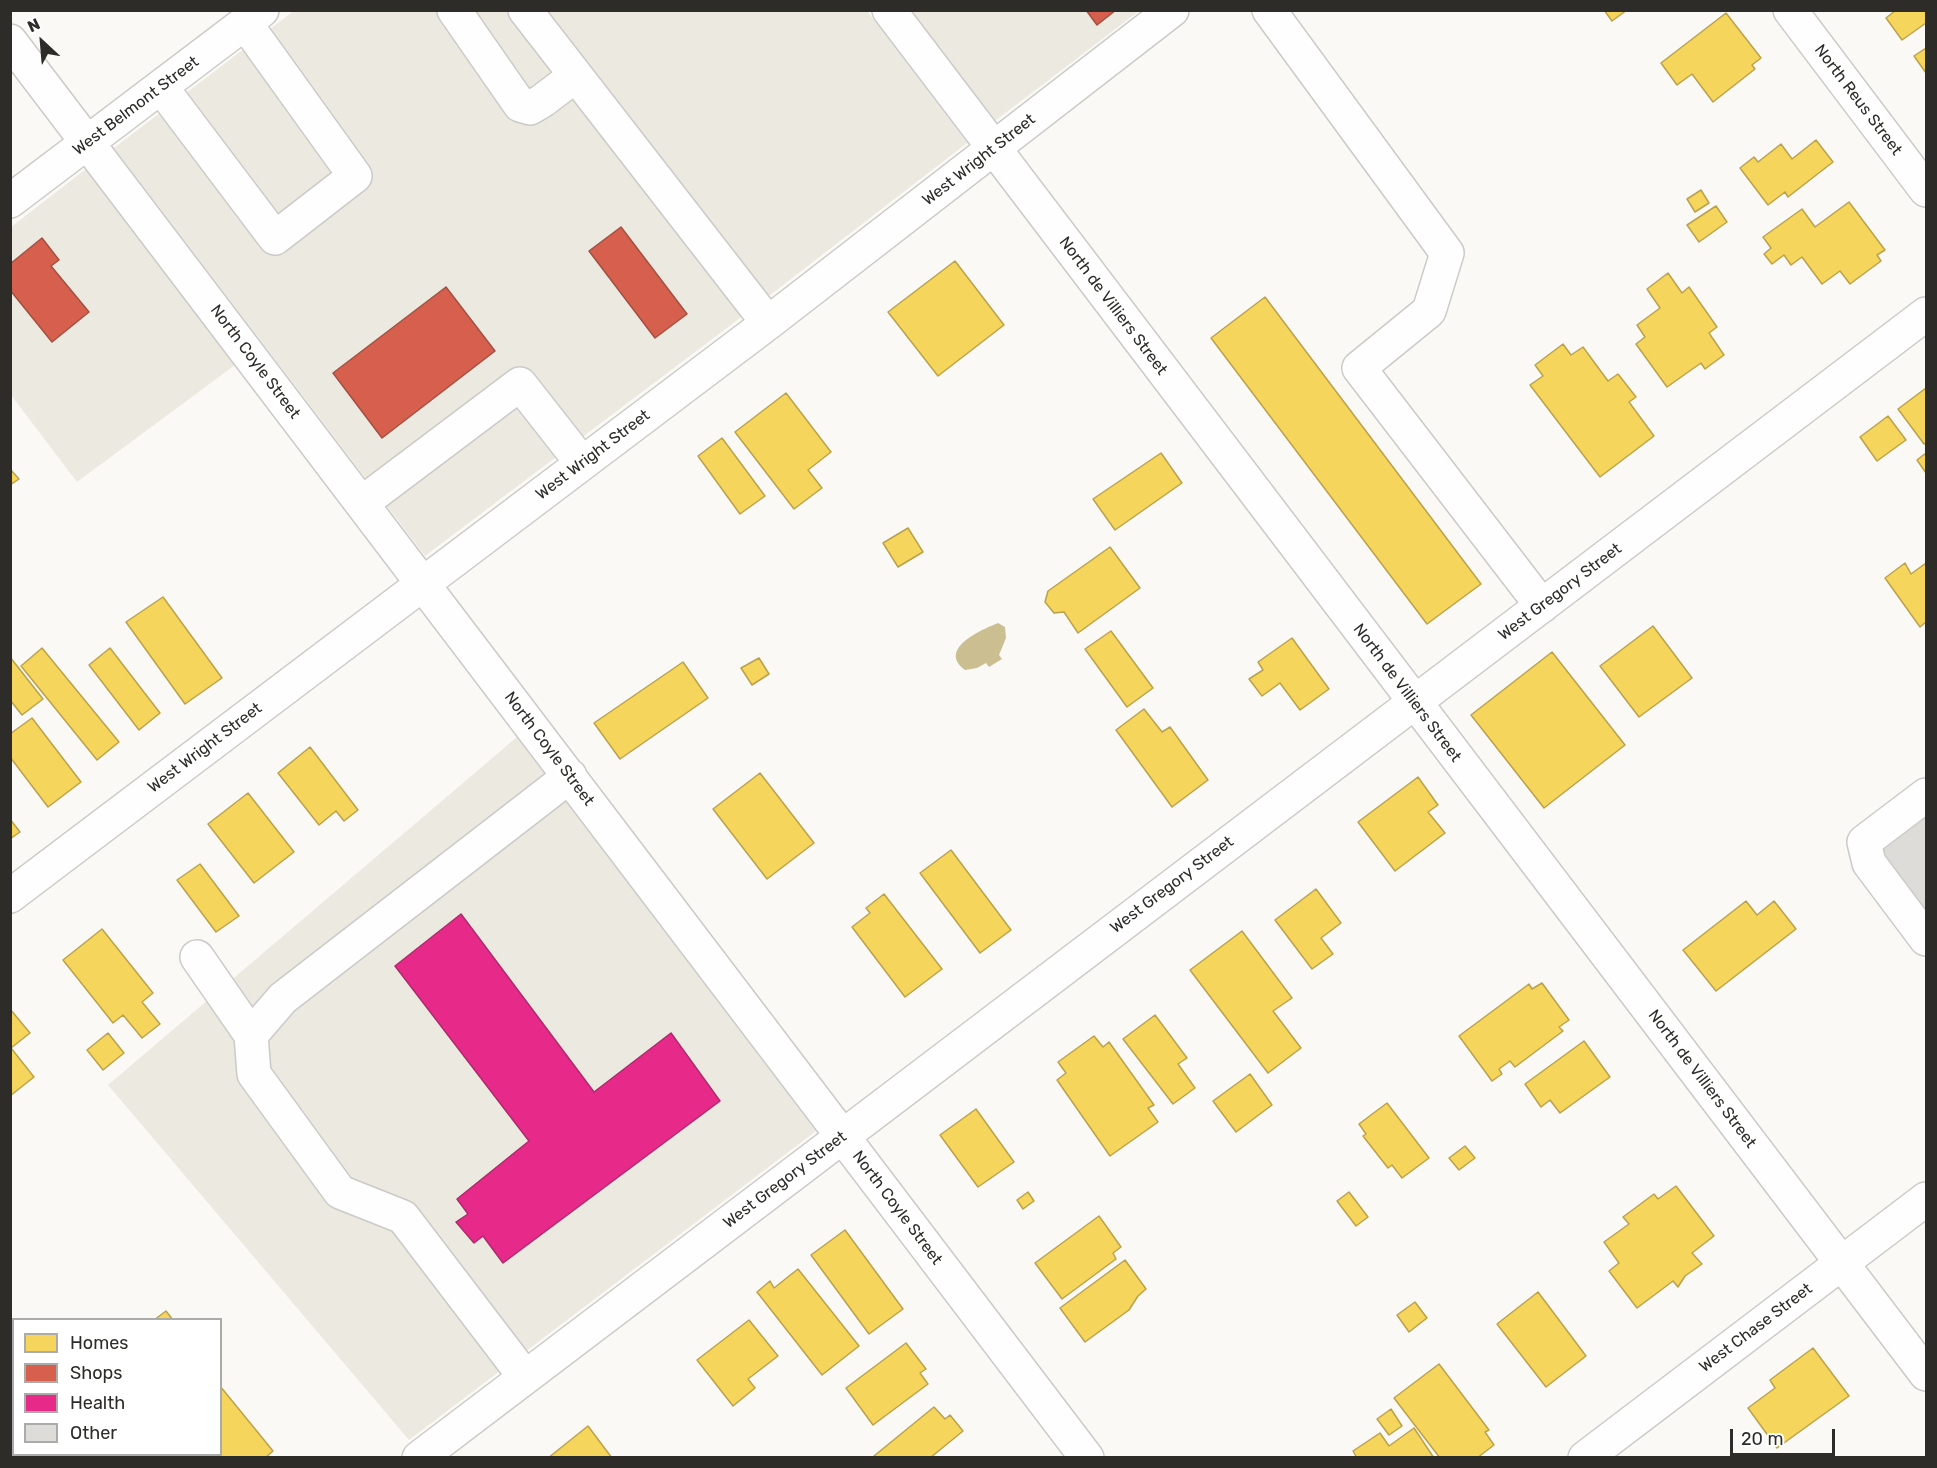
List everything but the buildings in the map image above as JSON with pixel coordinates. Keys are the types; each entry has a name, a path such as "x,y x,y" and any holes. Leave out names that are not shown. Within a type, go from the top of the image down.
{"street":[{"path":"454,10 520,105 530,108 542,102 575,76"},
{"path":"525,10 768,323"},
{"name":"North de Villiers Street","path":"889,10 1926,1374"},
{"name":"West Wright Street","path":"10,896 768,323 1172,10"},
{"path":"1269,10 1447,253 1429,311 1359,368 1542,606"},
{"name":"North Reus Street","path":"1790,10 1926,190"},
{"path":"161,87 275,238 355,176 253,17"},
{"name":"West Belmont Street","path":"10,201 253,17"},
{"name":"North Coyle Street","path":"10,40 1087,1458"},
{"name":"West Gregory Street","path":"419,1458 1926,314"},
{"path":"362,503 520,384 582,463"},
{"path":"251,1035 283,998 570,776"},
{"path":"1926,795 1864,842 1869,863 1926,939"},
{"path":"197,957 251,1035 254,1074 340,1192 403,1217 525,1377"},
{"name":"West Chase Street","path":"1585,1458 1926,1199"}],"shaded area":[{"path":"295,10 867,11 967,143 425,556 114,148"},
{"path":"911,11 1139,11 995,121"},
{"path":"86,169 235,365 77,482 11,395 11,227"},
{"path":"998,623 1005,627 1006,638 999,655 1002,659 989,667 986,663 977,668 965,670 958,662 956,655 959,648 973,635"},
{"path":"517,737 816,1131 409,1440 108,1085"}]}
